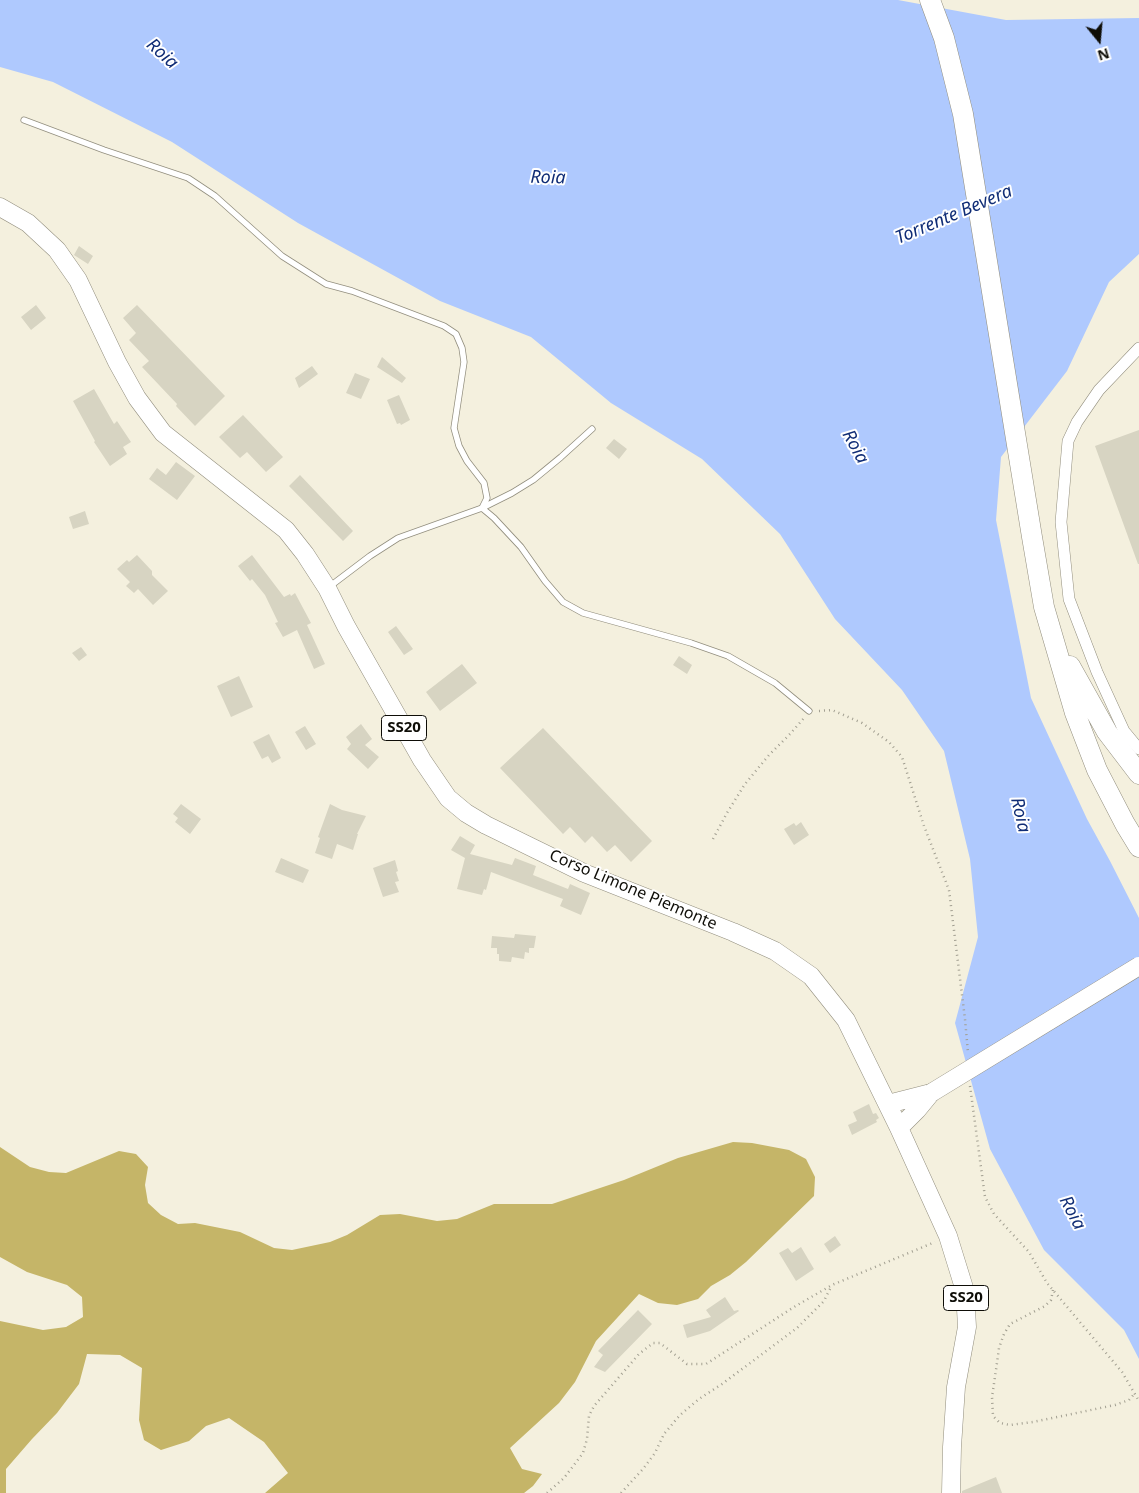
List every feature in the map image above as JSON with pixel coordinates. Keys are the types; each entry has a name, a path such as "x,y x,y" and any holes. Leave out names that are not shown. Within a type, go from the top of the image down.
{"highway":[{"path":"930,0 944,38 963,114 1044,607 1075,713 1097,770 1125,824 1139,846"},
{"path":"1052,634 1107,732 1139,774"}],"main road":[{"name":"Corso Limone Piemonte","path":"0,207 28,223 57,250 78,280 137,398 163,433 286,530 305,554 327,588 346,626 422,760 448,798 466,813 486,825 584,873 775,950 811,976 846,1020 894,1116"},
{"path":"894,1116 1139,966"},
{"path":"894,1116 917,1110 931,1093"},
{"name":"SS20","path":"894,1116 948,1236 965,1291 967,1327 956,1387 951,1493"}],"street":[{"path":"1139,348 1099,390 1077,422 1068,441 1061,522 1069,599 1097,672 1124,731 1139,749"}],"lane":[{"path":"24,120 104,150 188,178 215,196 282,256 326,284 352,291 444,326 456,334 462,348 464,362 454,428 459,446 467,461 484,483 487,498 482,508"},
{"path":"327,588 398,538 482,508 512,493 533,480 562,457 592,429"},
{"path":"482,508 521,547 545,581 563,602 583,614 691,643 728,656 775,683 809,711"}],"path":[{"path":"713,840 745,784 809,711 832,710 862,723 889,742 902,757 924,826 949,890 968,1056"},
{"path":"970,1084 984,1197 994,1214 1029,1252 1047,1283 1122,1372 1139,1401"},
{"path":"547,1493 564,1478 583,1453 587,1439 588,1416 594,1406 639,1354 653,1343 660,1343 687,1364 706,1364 794,1307 832,1285 948,1236"},
{"path":"622,1493 655,1453 664,1434 680,1415 796,1328 824,1301 832,1285"},
{"path":"1053,1290 1051,1300 1045,1306 1010,1324 1004,1334 999,1348 992,1397 993,1416 1000,1423 1010,1425 1033,1422 1115,1405 1129,1400 1135,1393"}],"shaded area":[{"path":"733,1142 752,1143 789,1150 806,1159 815,1177 814,1196 746,1262 730,1275 711,1286 698,1299 677,1305 658,1303 639,1294 596,1341 575,1382 559,1403 510,1448 522,1469 542,1474 533,1486 524,1493 265,1493 288,1473 264,1442 229,1418 206,1426 189,1441 161,1450 144,1440 139,1420 142,1368 120,1355 87,1354 79,1384 57,1413 6,1469 6,1493 0,1493 0,1321 43,1330 66,1327 83,1317 82,1297 67,1285 27,1272 0,1257 0,1147 30,1167 49,1172 66,1173 119,1151 136,1154 148,1167 145,1185 148,1203 161,1215 178,1224 195,1223 240,1232 274,1248 292,1250 330,1242 347,1235 380,1215 400,1214 437,1221 457,1219 494,1204 552,1204 624,1180 678,1158"}],"water":[{"path":"0,0 898,0 1006,20 1139,18 1139,254 1109,282 1067,371 1001,457 996,520 1031,698 1087,819 1139,918 1139,1359 1124,1330 1044,1250 990,1149 955,1023 978,937 970,859 944,751 902,690 835,619 780,534 702,459 611,403 531,337 440,301 298,223 172,142 53,82 0,67"}],"building":[{"path":"79,246 93,256 88,264 74,255"},
{"path":"36,305 46,318 31,330 21,317"},
{"path":"137,305 225,396 195,426 142,367 149,361 129,340 136,333 123,318"},
{"path":"382,357 406,378 402,383 377,367"},
{"path":"312,366 318,374 299,388 295,378"},
{"path":"355,373 370,379 361,399 346,393"},
{"path":"94,389 114,424 117,421 131,442 123,447 127,454 110,466 94,442 73,401"},
{"path":"399,395 410,420 401,425 400,423 397,424 387,400"},
{"path":"243,415 283,457 266,472 247,452 240,458 219,437"},
{"path":"1139,430 1139,564 1138,564 1095,446"},
{"path":"614,439 627,449 619,459 606,448"},
{"path":"176,462 195,476 177,500 149,479 157,468 166,475"},
{"path":"300,475 353,531 343,541 289,486"},
{"path":"85,511 89,524 73,529 69,517"},
{"path":"137,555 152,571 152,575 168,591 153,605 138,589 134,593 126,586 130,582 117,569 127,560 129,562"},
{"path":"252,555 284,597 295,593 311,623 307,625 325,664 314,669 297,630 283,637 275,623 278,622 265,595 238,566"},
{"path":"396,626 413,649 404,655 388,632"},
{"path":"81,647 87,655 79,661 72,653"},
{"path":"679,656 692,665 687,674 673,665"},
{"path":"462,664 477,683 440,711 426,692"},
{"path":"239,676 253,707 231,717 217,686"},
{"path":"361,724 372,739 365,745 379,757 368,769 347,749 351,744 346,737"},
{"path":"305,726 316,744 306,750 295,732"},
{"path":"543,728 652,841 631,862 615,845 607,852 592,836 585,843 570,827 563,834 500,768"},
{"path":"269,734 281,758 272,763 268,756 262,759 253,742"},
{"path":"181,804 201,819 190,834 175,822 178,818 173,814"},
{"path":"330,804 342,810 366,816 357,834 353,850 337,844 332,859 315,853 320,838 318,837"},
{"path":"801,822 809,835 794,845 784,829 794,823 796,826"},
{"path":"460,836 475,845 470,854 512,865 515,858 536,866 533,875 568,889 570,884 590,893 581,915 560,906 563,899 491,872 486,890 484,889 482,895 457,889 465,858 451,850"},
{"path":"281,858 309,870 303,883 275,872"},
{"path":"395,860 399,881 395,882 399,892 383,897 373,868"},
{"path":"515,934 536,936 534,948 529,948 529,953 525,952 524,959 512,957 511,962 499,961 497,948 491,948 492,936 514,938"},
{"path":"869,1104 873,1114 876,1113 879,1118 876,1120 877,1122 852,1135 848,1125 857,1121 853,1112"},
{"path":"835,1236 841,1245 830,1253 824,1244"},
{"path":"801,1247 814,1269 796,1281 779,1253 788,1248 792,1253"},
{"path":"725,1297 734,1311 739,1311 710,1331 687,1338 683,1325 711,1317 706,1310"},
{"path":"638,1310 652,1324 605,1372 594,1367 603,1355 598,1351"},
{"path":"996,1477 1002,1493 962,1493 962,1491"}],"water label":[{"name":"Roia","path":"162,54"},
{"name":"Roia","path":"548,178"},
{"name":"Torrente Bevera","path":"954,215"},
{"name":"Roia","path":"855,447"},
{"name":"Roia","path":"1020,815"},
{"name":"Roia","path":"1072,1213"}]}
